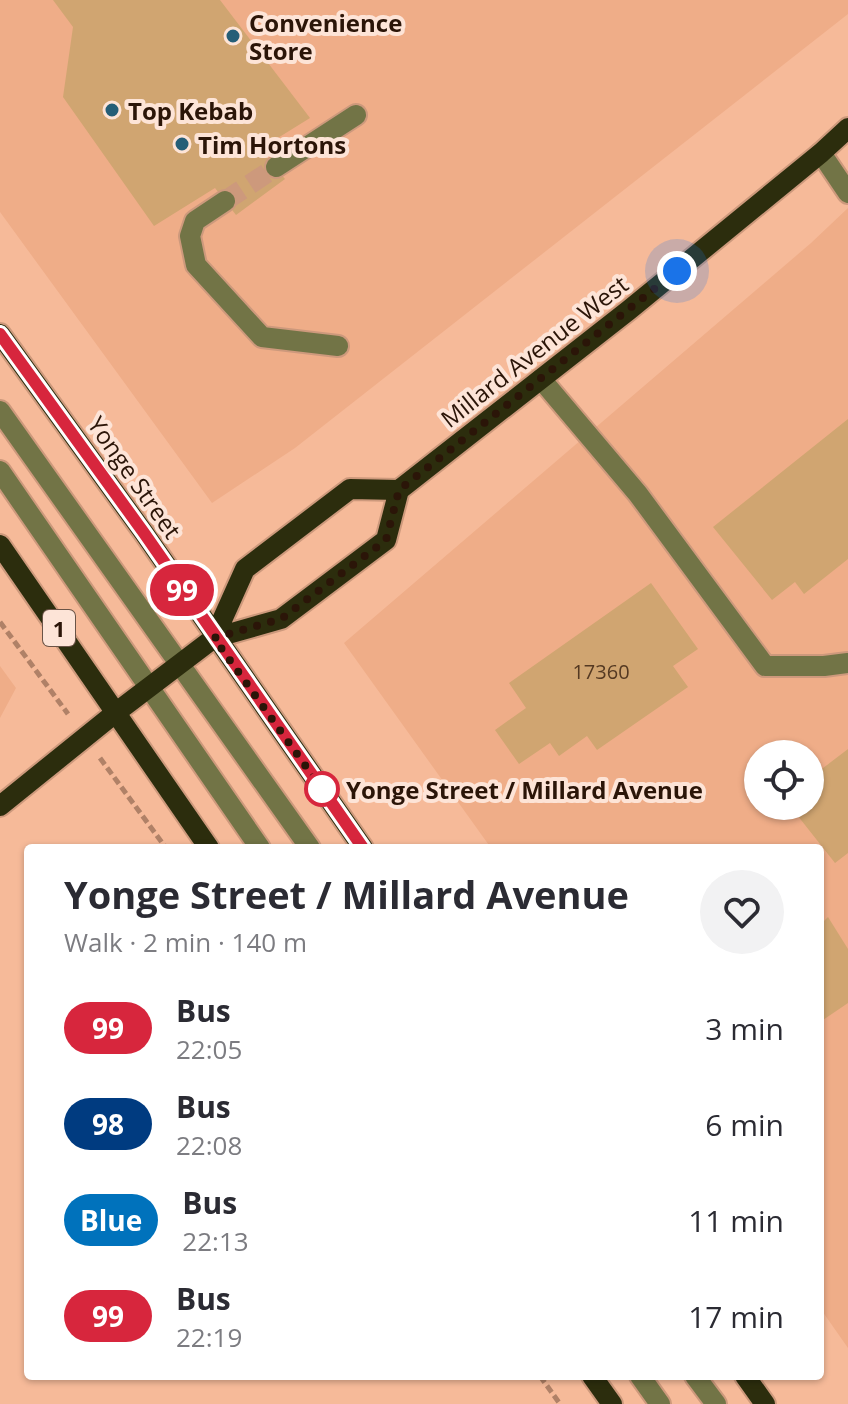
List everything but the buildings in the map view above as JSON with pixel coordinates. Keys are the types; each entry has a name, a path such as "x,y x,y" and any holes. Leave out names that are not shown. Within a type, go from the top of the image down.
{"main road":[{"name":"Millard Avenue West","path":"399,490 541,379 848,128"},
{"name":"Yonge Street","path":"0,334 144,533 214,638 360,844"},
{"path":"0,806 214,638 281,619 386,540 399,490 350,489 245,569 214,638"},
{"name":"1","path":"0,545 206,844"},
{"path":"595,1380 612,1404"},
{"path":"748,1380 765,1404"}],"lane":[{"path":"276,167 356,115"},
{"path":"821,153 848,193"},
{"path":"225,201 195,221 190,236 196,265 262,337 338,346"},
{"path":"541,379 638,494 765,666 848,663"},
{"path":"0,411 307,844"},
{"path":"0,471 257,844"},
{"path":"643,1380 660,1404"},
{"path":"698,1380 716,1404"}],"path":[{"path":"543,1380 560,1404"}],"shaded area":[{"path":"0,0 848,0 848,14 295,448 212,503 0,212"},
{"path":"848,208 848,1348 824,1314 824,844 488,844 344,643"},
{"path":"0,666 16,688 0,718"}],"tunnel":[{"path":"225,201 276,167"}],"bus line":[{"name":"99","path":"0,334 144,533 214,638 360,844"}],"place":[{"name":"Convenience Store","path":"233,36"},
{"name":"Top Kebab","path":"112,110"},
{"name":"Tim Hortons","path":"182,144"},
{"name":"Yonge Street / Millard Avenue","path":"322,789"}],"route":[{"path":"322,789 214,638 281,619 386,540 399,490 677,271"}]}
